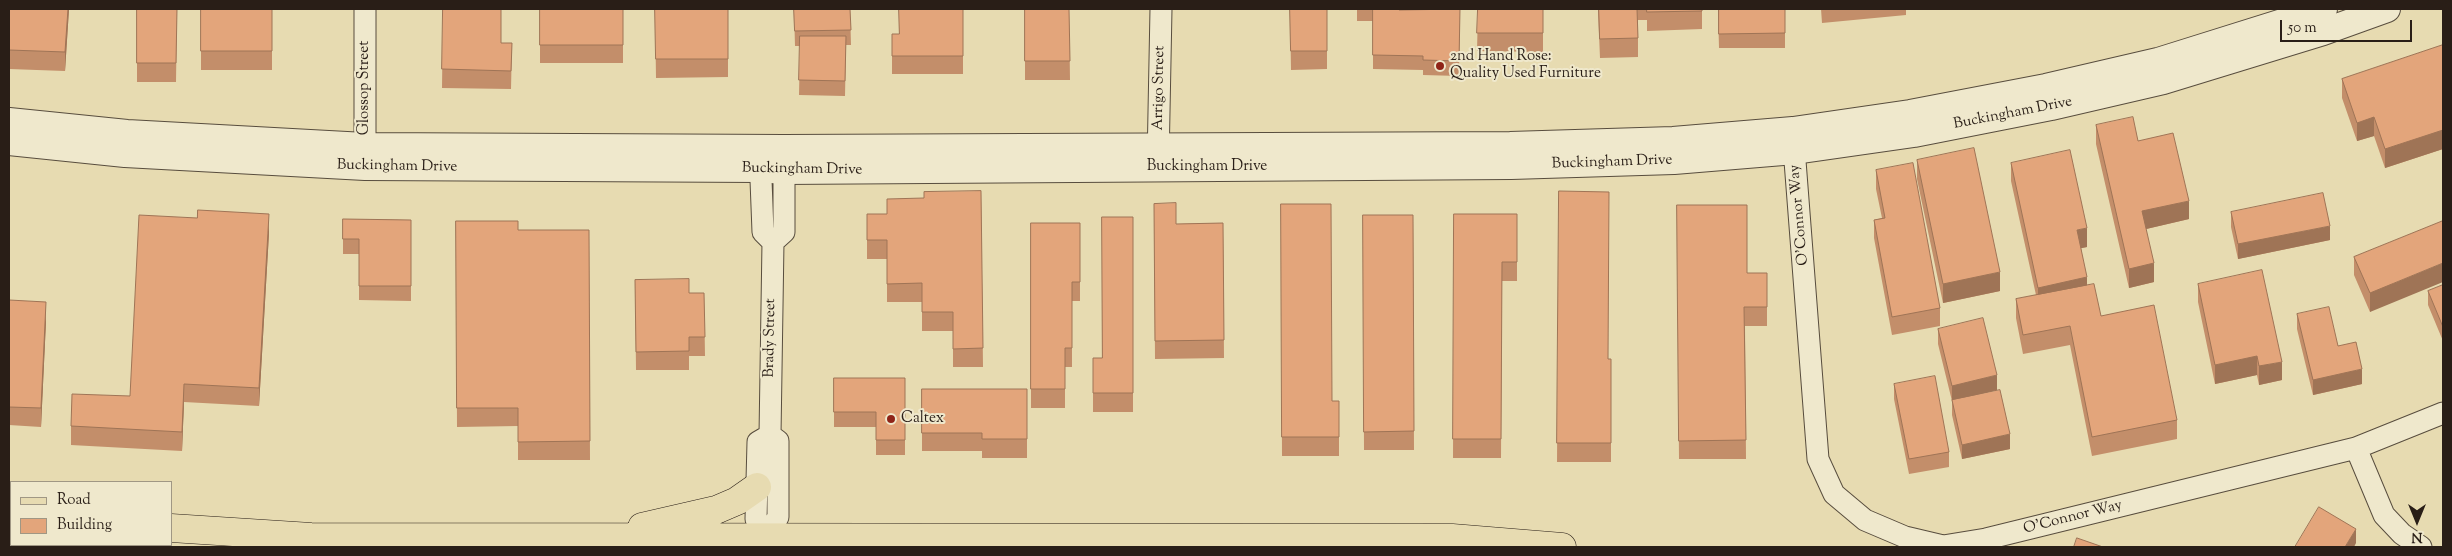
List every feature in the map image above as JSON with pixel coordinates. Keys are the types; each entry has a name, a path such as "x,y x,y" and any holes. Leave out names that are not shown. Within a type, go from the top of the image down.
{"main road":[{"path":"597,538 716,510 737,501 757,487"},
{"path":"172,528 311,537 597,538 766,544 1452,538 1562,547"}],"street":[{"name":"Glossop Street","path":"365,9 365,157"},
{"name":"Arrigo Street","path":"1158,157 1161,9"},
{"name":"Buckingham Drive","path":"9,142 125,154 365,157 772,159 1158,157 1520,166 1674,161 1794,141 1910,113 2056,85 2158,61 2324,9"},
{"name":"Buckingham Drive","path":"1794,141 1914,134 2051,107 2163,81 2323,32 2387,9"},
{"name":"Buckingham Drive","path":"9,121 365,157"},
{"name":"O'Connor Way","path":"1794,141 1818,459 1834,494 1865,520 1905,537 1943,546 1986,539 2356,448 2443,413"},
{"name":"Brady Street","path":"766,544 778,517 778,441 770,434 773,242 784,232 772,159"},
{"path":"766,544 756,518 758,442 770,434"},
{"path":"2356,448 2384,515 2402,534 2421,547"}],"building":[{"path":"9,9 68,9 65,52 9,50"},
{"path":"137,9 177,9 176,63 137,63"},
{"path":"201,9 272,9 272,51 201,51"},
{"path":"443,9 501,9 501,43 512,43 511,71 442,69"},
{"path":"540,9 623,9 623,45 540,45"},
{"path":"655,9 728,9 728,59 656,59"},
{"path":"794,9 850,9 851,30 795,31"},
{"path":"899,9 963,9 963,56 892,56 892,34 899,34"},
{"path":"1025,9 1069,9 1070,61 1025,61"},
{"path":"1290,9 1327,9 1327,51 1291,51"},
{"path":"1373,9 1460,9 1459,61 1423,60 1423,56 1373,55"},
{"path":"1478,9 1543,9 1543,33 1477,33"},
{"path":"1599,9 1637,9 1638,38 1600,39"},
{"path":"1647,9 1702,9 1702,11 1647,12"},
{"path":"1719,9 1785,9 1785,33 1719,34"},
{"path":"800,36 846,36 845,81 799,80"},
{"path":"2443,45 2443,130 2385,149 2374,117 2357,123 2342,79"},
{"path":"2133,117 2138,141 2173,133 2189,201 2142,211 2154,263 2129,269 2096,125"},
{"path":"1974,148 2000,272 1943,284 1917,160"},
{"path":"2070,150 2087,228 2077,230 2087,277 2038,288 2011,163"},
{"path":"1913,163 1940,308 1892,317 1874,220 1885,218 1876,170"},
{"path":"981,191 983,348 953,349 953,312 922,312 922,283 887,284 887,240 867,240 867,214 887,214 887,199 924,198 924,192"},
{"path":"1559,191 1609,192 1608,359 1611,359 1611,443 1557,443"},
{"path":"2323,193 2330,226 2238,244 2231,212"},
{"path":"1176,203 1176,224 1223,223 1224,340 1155,341 1154,204"},
{"path":"1281,204 1331,204 1332,401 1339,401 1339,437 1282,437"},
{"path":"1677,205 1747,205 1747,273 1767,273 1767,307 1744,307 1746,440 1679,441"},
{"path":"198,210 269,214 259,388 184,384 182,432 71,426 72,394 130,396 139,215 197,218"},
{"path":"1454,214 1517,214 1517,262 1502,262 1501,439 1453,439"},
{"path":"1363,215 1413,215 1414,431 1364,432"},
{"path":"1102,217 1133,217 1133,393 1093,393 1093,358 1102,358"},
{"path":"343,219 411,220 411,286 359,286 359,239 343,239"},
{"path":"456,221 518,221 518,230 589,230 590,441 518,442 518,408 457,408"},
{"path":"2443,221 2443,263 2370,293 2354,257"},
{"path":"1031,223 1080,223 1080,282 1072,282 1072,348 1065,348 1065,389 1031,389"},
{"path":"2262,270 2282,362 2259,366 2257,356 2215,365 2198,284"},
{"path":"689,279 689,293 704,293 705,337 689,337 689,351 636,352 635,280"},
{"path":"2094,284 2101,316 2154,305 2177,420 2092,437 2070,326 2023,335 2016,299"},
{"path":"2443,285 2443,327 2428,291"},
{"path":"9,300 46,302 41,408 9,407"},
{"path":"2329,307 2338,346 2356,342 2362,369 2313,380 2297,314"},
{"path":"1983,318 1997,375 1952,386 1938,329"},
{"path":"1935,376 1949,452 1909,459 1894,384"},
{"path":"834,378 905,378 905,440 876,440 876,412 834,412"},
{"path":"922,389 1027,389 1027,439 982,439 982,433 922,433"},
{"path":"2000,390 2010,434 1962,445 1952,400"},
{"path":"2319,507 2356,529 2345,547 2295,547"},
{"path":"2077,538 2103,547 2074,547"}],"place":[{"name":"2nd Hand Rose: Quality Used Furniture","path":"1440,66"},
{"name":"Caltex","path":"891,419"}]}
